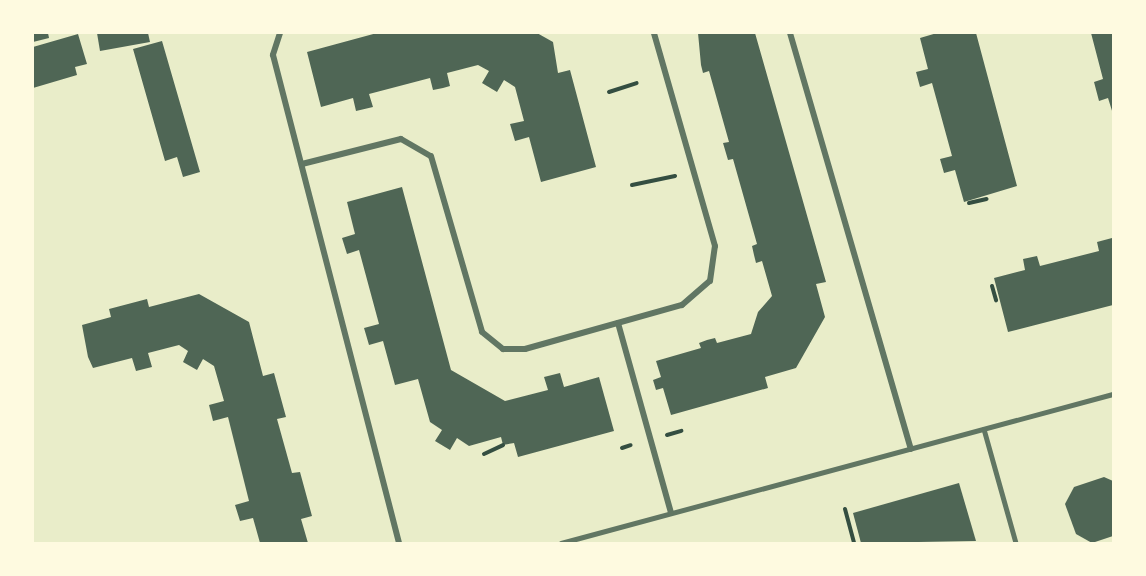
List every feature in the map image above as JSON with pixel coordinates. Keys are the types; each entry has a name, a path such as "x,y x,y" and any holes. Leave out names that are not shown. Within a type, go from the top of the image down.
{"street":[{"path":"280,33 273,54 399,543"},
{"path":"302,164 400,139 430,156 482,332 494,345 525,350 682,305 710,281 715,246 654,33"},
{"path":"790,33 911,449"},
{"path":"618,323 671,513"}],"lane":[{"path":"561,543 1113,394"},
{"path":"984,429 1016,543"}],"path":[{"path":"609,92 637,83"},
{"path":"632,185 694,169"},
{"path":"969,203 987,199"},
{"path":"992,286 996,300"},
{"path":"484,454 503,445"},
{"path":"845,509 854,543"}],"building":[{"path":"33,33 48,33 49,38 33,42"},
{"path":"97,33 148,33 150,42 100,51"},
{"path":"377,33 537,33 553,42 558,73 570,70 596,167 541,182 529,137 515,141 510,124 524,121 515,87 504,80 497,92 482,83 489,71 478,65 447,73 450,86 443,88 433,90 430,78 369,94 373,107 356,111 353,98 321,107 307,52"},
{"path":"698,33 755,33 826,282 816,284 825,317 796,368 765,377 768,388 671,415 663,388 656,390 653,380 661,377 656,361 701,348 699,343 707,340 715,338 717,343 751,334 758,312 772,296 762,261 756,263 752,246 757,244 733,159 728,160 723,143 729,142 709,71 703,73"},
{"path":"937,33 976,33 1017,186 964,202 955,170 944,173 940,159 952,156 932,83 920,87 916,72 928,69 920,38"},
{"path":"1091,33 1113,33 1113,114 1108,98 1099,101 1094,82 1103,79"},
{"path":"78,34 87,64 75,67 77,75 33,88 33,47"},
{"path":"162,41 200,172 183,177 177,157 165,161 133,49"},
{"path":"402,187 451,370 505,401 548,390 544,377 560,373 564,387 599,377 614,431 518,457 514,443 503,445 501,437 469,446 457,438 450,450 435,441 442,430 430,422 418,379 395,385 383,341 369,345 364,328 379,324 359,250 347,254 342,238 355,234 347,202"},
{"path":"1112,238 1113,305 1008,332 994,278 1025,270 1023,259 1037,256 1040,266 1099,251 1097,242"},
{"path":"199,294 249,322 263,376 274,373 286,417 277,419 292,473 300,472 312,516 301,519 308,543 260,543 253,518 240,521 235,505 249,501 228,417 213,421 209,405 224,401 214,366 203,359 197,370 183,362 188,351 179,345 148,353 152,367 136,371 132,358 93,368 88,357 82,325 111,317 109,309 147,299 149,307"},
{"path":"1104,477 1113,481 1113,536 1092,543 1076,534 1065,504 1074,487"},
{"path":"959,483 976,541 861,543 853,513"}]}
